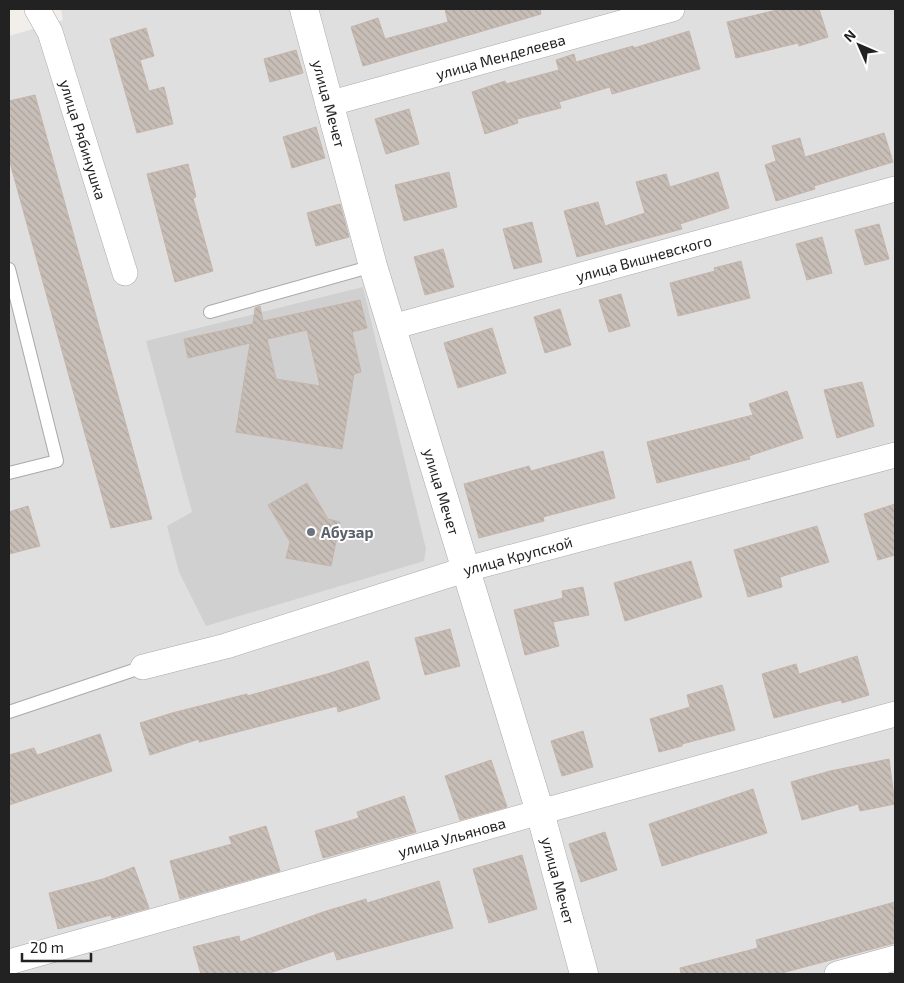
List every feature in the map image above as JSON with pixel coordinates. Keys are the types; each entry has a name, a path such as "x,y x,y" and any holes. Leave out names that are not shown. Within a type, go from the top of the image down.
{"street":[{"name":"улица Рябинушка","path":"37,9 50,32 125,273"},
{"name":"улица Мечет","path":"304,9 373,266 540,812 584,974"},
{"name":"улица Менделеева","path":"328,104 672,9"},
{"name":"улица Вишневского","path":"392,327 895,190"},
{"name":"улица Крупской","path":"143,667 226,646 467,569 895,455"},
{"name":"улица Ульянова","path":"9,962 895,714"},
{"path":"837,974 895,958"}],"lane":[{"path":"210,312 373,266"},
{"path":"9,269 57,461 9,473"},
{"path":"9,712 143,667"}],"shaded area":[{"path":"61,9 895,9 895,974 9,974 9,36 63,20"},
{"path":"363,287 426,549 424,561 206,626 179,572 167,526 192,512 146,341"}],"building":[{"path":"445,9 540,9 541,14 363,66 351,27 378,18 385,39 448,22"},
{"path":"781,9 819,9 828,37 799,46 798,43 736,58 727,22"},
{"path":"146,28 154,56 140,60 149,91 164,87 173,124 137,133 110,39"},
{"path":"689,31 700,69 612,94 610,87 559,102 561,108 517,119 518,123 485,134 472,92 505,81 506,84 559,70 556,60 574,54 576,62 633,46 634,48"},
{"path":"296,50 303,73 270,82 264,59"},
{"path":"35,95 152,519 111,528 9,159 9,101"},
{"path":"409,109 419,144 386,154 375,119"},
{"path":"316,127 325,158 292,168 283,137"},
{"path":"884,133 893,162 814,186 815,189 776,201 765,165 776,161 772,146 800,138 805,157"},
{"path":"188,164 196,197 193,198 213,271 175,282 147,174"},
{"path":"449,172 457,207 404,221 395,185"},
{"path":"718,172 729,208 680,224 682,229 577,257 564,211 598,202 605,226 645,213 636,182 666,174 670,187"},
{"path":"340,204 349,237 316,246 307,213"},
{"path":"532,222 542,262 514,269 503,229"},
{"path":"879,224 889,259 865,265 855,230"},
{"path":"822,237 832,273 807,280 796,244"},
{"path":"443,249 454,287 425,295 414,257"},
{"path":"741,261 750,298 678,316 670,283 715,271 714,268"},
{"path":"621,294 630,326 609,332 599,300"},
{"path":"360,300 367,328 352,332 361,372 354,374 342,449 236,432 250,343 188,358 184,339 253,324 255,308 260,306 263,321","holes":["307,330 320,386 276,379 267,339"]},
{"path":"560,309 571,345 545,353 534,317"},
{"path":"492,328 506,373 458,388 444,343"},
{"path":"862,382 874,426 837,438 824,390"},
{"path":"787,391 803,438 749,456 750,459 657,483 647,442 753,415 749,404"},
{"path":"603,451 615,498 543,517 544,521 479,538 464,484 529,466 531,471"},
{"name":"Абузар","path":"307,483 328,519 340,522 331,566 286,558 290,542 268,505"},
{"path":"895,504 895,555 878,560 864,514"},
{"path":"28,506 40,546 9,554 9,512"},
{"path":"817,526 829,562 780,577 782,587 748,597 734,550"},
{"path":"691,561 702,597 625,621 614,583"},
{"path":"583,587 589,615 553,622 559,646 525,655 514,610 563,598 562,591"},
{"path":"450,629 460,666 425,675 415,638"},
{"path":"857,656 869,695 842,703 841,700 774,718 762,674 796,664 799,674"},
{"path":"368,661 380,699 338,712 337,706 199,742 199,739 150,755 140,723 247,694 247,696"},
{"path":"722,685 735,730 659,752 650,719 690,707 687,695"},
{"path":"583,731 593,767 562,776 551,741"},
{"path":"100,734 112,771 9,805 9,755 34,748 37,755"},
{"path":"889,759 895,804 860,811 858,804 802,820 791,782 830,771"},
{"path":"491,760 507,807 460,820 445,776"},
{"path":"753,789 767,833 662,866 649,824"},
{"path":"404,796 416,832 323,858 315,831 359,818 357,812"},
{"path":"266,826 280,871 180,899 170,861 232,844 229,837"},
{"path":"605,832 617,870 581,882 569,844"},
{"path":"522,855 537,909 489,923 473,869"},
{"path":"134,867 149,908 112,918 111,915 58,929 49,893 103,879"},
{"path":"439,881 453,928 337,960 334,951 267,974 201,974 193,947 239,936 240,942 323,912 366,899 367,903"},
{"path":"895,902 895,943 778,974 681,974 680,968 758,948 756,940"}],"place":[{"name":"Абузар","path":"311,532"}]}
